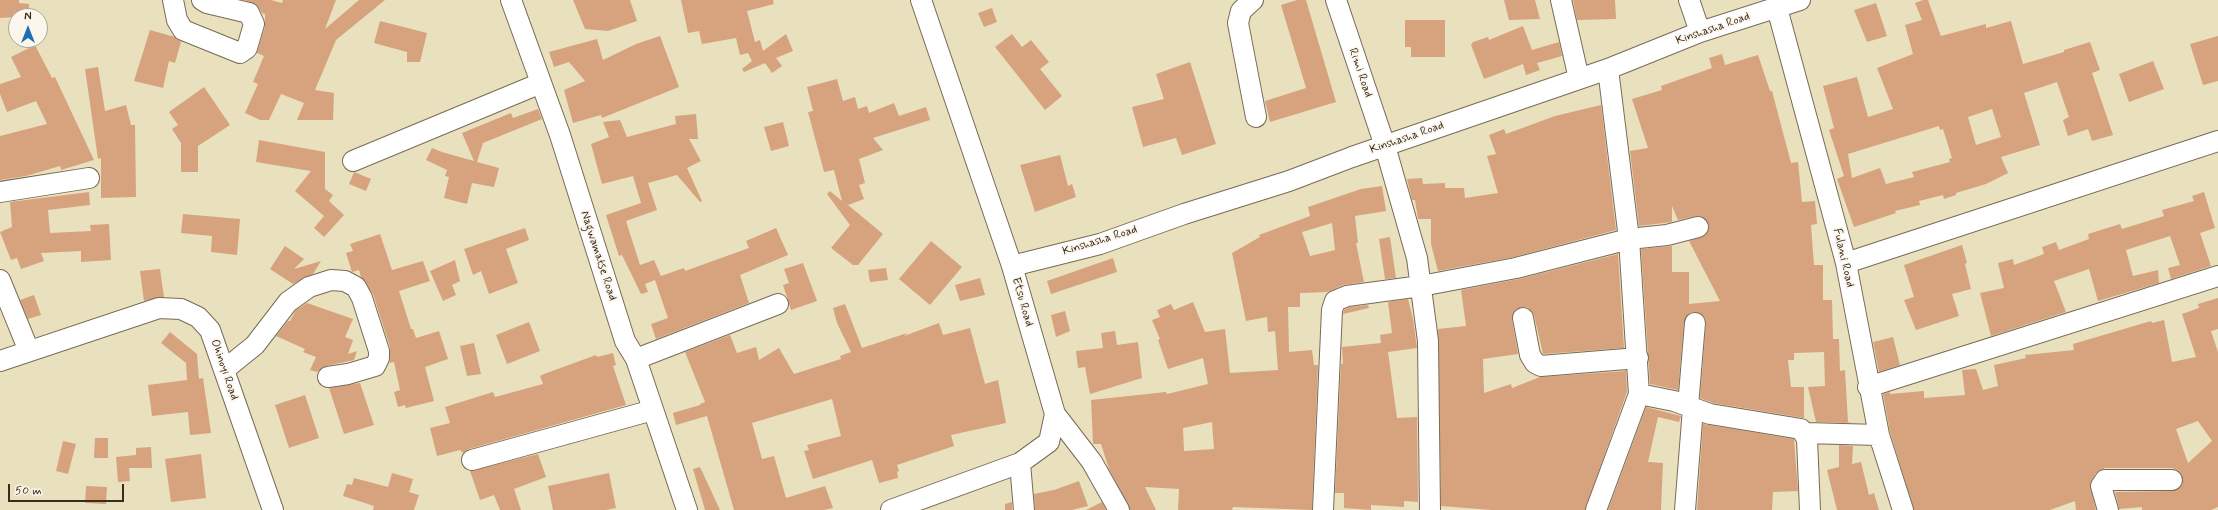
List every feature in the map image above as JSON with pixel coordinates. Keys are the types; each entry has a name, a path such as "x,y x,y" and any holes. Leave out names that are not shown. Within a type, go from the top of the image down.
{"street":[{"path":"173,0 177,20 183,30 240,53 247,48 254,24 249,13 207,3 202,0"},
{"name":"Nagwamatse Road","path":"512,0 541,83 625,341 636,359 687,510"},
{"name":"Etsu Road","path":"903,508 1020,463 1049,442 1055,414 1012,266 921,0"},
{"path":"1253,0 1241,11 1238,23 1256,117"},
{"name":"Rimi Road","path":"1336,0 1385,146 1417,258 1428,341 1430,510"},
{"path":"1561,0 1579,79"},
{"path":"1689,0 1700,32"},
{"name":"Kinshasha Road","path":"1012,266 1100,244 1184,214 1289,181 1385,146 1608,69 1700,32 1800,0"},
{"name":"Fulani Road","path":"1777,8 1846,263 1868,387 1879,436 1903,510"},
{"path":"1596,510 1639,394 1638,358 1629,239 1608,69"},
{"path":"353,161 541,83"},
{"path":"1846,263 2218,142"},
{"path":"0,192 89,178"},
{"path":"1323,510 1332,310 1335,301 1347,296 1420,286 1516,268 1629,239 1667,235 1698,227"},
{"path":"1868,387 2218,276"},
{"path":"0,280 29,351"},
{"path":"224,370 255,345 288,302 309,287 331,280 345,281 356,287 362,298 379,351 379,358 375,366 348,374 328,377"},
{"path":"636,359 778,304"},
{"name":"Ohinoyi Road","path":"0,361 160,308 181,309 198,317 210,330 273,510"},
{"path":"1523,318 1530,355 1535,363 1541,366 1638,358"},
{"path":"1685,510 1695,323"},
{"path":"1639,394 1674,401 1710,414 1801,429 1805,433 1879,436"},
{"path":"472,460 653,410"},
{"path":"1055,414 1092,462 1119,510"},
{"path":"1805,433 1810,510"},
{"path":"1020,463 1024,510"},
{"path":"2108,510 2101,486 2105,480 2172,480"}],"building":[{"path":"0,0 19,0 19,3 29,4 29,8 8,8 8,17 0,18"},
{"path":"244,0 271,0 282,3 283,0 336,0 325,29 359,0 385,0 336,40 315,90 334,93 333,120 297,120 304,103 281,94 269,120 260,120 245,113 258,84 253,82 264,56 257,53 265,27 265,14 262,13 256,4"},
{"path":"573,0 630,0 637,21 608,31 585,29"},
{"path":"681,0 773,0 774,4 747,11 755,42 760,40 763,51 786,34 793,51 776,58 782,66 772,73 765,63 744,72 742,69 752,61 748,53 740,55 736,38 702,44 699,31 688,33"},
{"path":"1297,0 1306,0 1336,102 1270,122 1265,101 1306,88 1281,5"},
{"path":"1504,0 1535,0 1540,19 1509,20"},
{"path":"1573,0 1615,0 1616,19 1577,20"},
{"path":"1928,0 1941,36 1986,24 1986,28 2011,21 2023,64 2064,52 2064,50 2090,42 2100,70 2092,73 2113,135 2092,141 2088,129 2068,136 2063,120 2069,117 2057,82 2024,93 2040,145 2001,157 2008,173 1986,184 1956,193 1956,195 1944,199 1943,195 1919,201 1920,205 1895,211 1896,213 1854,227 1837,179 1844,176 1829,130 1834,128 1823,86 1857,77 1868,117 1893,109 1877,68 1913,54 1905,25 1922,20 1915,3","holes":["1992,109 2001,137 1976,145 1968,117","1939,126 1940,130 1943,129 1952,158 1949,159 1950,162 1912,172 1914,177 1886,184 1880,168 1852,178 1848,154"]},
{"path":"1876,3 1887,36 1867,42 1854,10"},
{"path":"992,8 997,22 984,27 978,13"},
{"path":"1405,20 1445,20 1445,57 1411,57 1411,47 1405,47"},
{"path":"380,21 427,33 420,62 407,62 407,52 374,43"},
{"path":"1523,26 1532,50 1559,42 1562,56 1537,63 1540,70 1526,75 1523,64 1484,79 1471,45 1473,42 1488,37 1489,40"},
{"path":"150,30 175,37 181,42 175,63 169,61 163,88 134,81"},
{"path":"1012,34 1022,47 1031,40 1049,62 1040,69 1062,96 1045,110 995,47"},
{"path":"660,36 679,87 602,118 601,115 573,123 564,90 585,81 569,62 554,67 549,52 597,39 603,60 636,44"},
{"path":"2218,36 2218,81 2203,85 2190,44"},
{"path":"29,48 37,48 52,78 55,77 94,160 61,170 60,166 26,176 0,180 0,136 47,124 36,101 7,112 0,94 0,84 21,77 11,57"},
{"path":"1722,54 1725,65 1758,55 1770,91 1772,91 1791,163 1798,162 1802,202 1815,201 1817,224 1811,225 1814,265 1823,265 1823,300 1832,300 1833,339 1839,339 1840,371 1845,370 1848,422 1851,423 1816,422 1808,387 1825,386 1824,352 1794,353 1794,360 1788,360 1791,387 1804,387 1804,418 1713,403 1700,398 1706,324 1705,318 1696,312 1690,313 1684,322 1678,390 1650,384 1641,249 1672,246 1672,272 1689,272 1689,304 1720,301 1689,241 1706,235 1709,225 1706,219 1696,216 1678,220 1672,206 1672,222 1639,226 1630,151 1648,148 1632,99 1662,90 1661,86 1712,68 1709,58"},
{"path":"2153,61 2164,89 2129,102 2119,74"},
{"path":"1190,62 1216,144 1182,155 1176,138 1143,147 1132,107 1164,99 1156,74"},
{"path":"98,67 105,111 126,105 131,125 135,125 136,197 101,198 101,158 98,159 85,69"},
{"path":"837,79 843,101 855,97 858,109 867,106 869,113 894,103 899,116 926,107 930,120 873,138 883,150 859,159 865,183 859,185 864,199 848,205 883,234 858,265 853,265 831,248 850,225 827,194 830,191 842,201 834,170 824,172 808,112 813,111 807,87"},
{"path":"204,87 230,125 198,146 198,172 181,172 181,143 172,129 178,125 169,112"},
{"path":"1601,105 1616,230 1514,257 1438,271 1431,244 1431,219 1418,219 1415,200 1412,200 1407,179 1422,178 1423,184 1445,183 1445,188 1464,188 1465,198 1498,193 1487,156 1496,154 1489,135 1504,129 1506,134 1555,116"},
{"path":"538,109 542,119 483,143 477,162 499,168 494,187 472,183 467,204 444,198 449,177 445,176 447,170 426,160 432,148 474,161 462,133 511,113 513,118"},
{"path":"696,114 698,139 689,139 701,161 687,168 702,201 700,202 677,175 648,183 657,210 626,221 640,265 654,260 661,276 684,268 685,271 749,248 746,241 776,228 788,255 740,275 749,303 656,339 651,324 668,318 655,280 645,284 648,292 641,294 622,255 619,256 606,215 641,203 633,176 602,184 591,144 609,137 603,122 620,120 627,137 676,124 675,116"},
{"path":"783,122 789,146 771,151 764,127"},
{"path":"259,140 325,152 325,189 333,195 329,201 344,215 324,237 314,228 324,216 295,191 311,171 256,162"},
{"path":"1060,155 1068,186 1072,184 1076,197 1035,212 1020,165"},
{"path":"354,172 371,179 366,191 349,184"},
{"path":"1382,186 1386,211 1355,216 1358,243 1356,243 1364,282 1343,285 1328,292 1300,293 1300,307 1288,307 1289,352 1312,350 1314,365 1318,365 1312,510 1233,507 1232,510 1178,510 1179,489 1145,487 1156,510 1130,510 1109,469 1101,444 1093,444 1091,400 1166,392 1167,394 1208,384 1203,358 1168,369 1158,340 1160,339 1152,320 1160,317 1157,310 1171,304 1174,310 1193,302 1205,332 1225,329 1230,373 1278,370 1275,331 1268,332 1267,317 1246,321 1232,253 1260,237 1259,235 1310,216 1308,207 1361,189","holes":["1332,223 1335,250 1310,256 1302,232","1212,422 1214,449 1184,451 1183,428"]},
{"path":"89,192 90,205 48,210 50,233 91,231 90,225 109,224 111,260 81,262 81,251 41,253 44,261 21,269 17,258 11,260 0,232 12,227 10,202"},
{"path":"2204,192 2215,228 2200,233 2211,266 2171,279 2168,268 2180,265 2170,236 2126,250 2133,276 2158,270 2159,283 2098,301 2089,269 2054,281 2066,312 1991,336 1980,293 2004,288 1998,263 2013,259 2014,265 2044,254 2042,247 2056,242 2059,250 2089,239 2088,234 2120,224 2122,229 2164,216 2162,210 2194,201 2192,196"},
{"path":"183,214 240,219 237,255 211,252 212,236 181,233"},
{"path":"525,228 529,240 506,249 518,283 489,294 481,271 473,275 464,249"},
{"path":"380,234 392,270 423,261 430,281 399,291 411,329 413,329 416,338 439,331 448,359 425,367 434,401 406,408 405,405 398,407 394,392 400,390 394,362 390,363 390,347 373,294 361,277 359,270 352,272 346,253 353,251 350,244"},
{"path":"1390,237 1396,278 1385,279 1379,239"},
{"path":"931,241 962,267 930,305 899,279"},
{"path":"1962,245 1967,263 1965,264 1971,289 1952,294 1959,316 1916,330 1904,300 1914,297 1904,265"},
{"path":"285,246 304,259 294,269 321,261 313,274 293,284 270,269"},
{"path":"1618,254 1624,348 1543,354 1534,315 1527,307 1521,307 1515,310 1512,320 1518,354 1483,359 1484,393 1511,384 1512,388 1540,377 1626,371 1627,392 1585,510 1492,510 1441,506 1438,329 1466,326 1461,290 1519,279"},
{"path":"1113,258 1117,272 1051,294 1047,281"},
{"path":"455,260 460,281 452,285 456,295 443,301 430,271"},
{"path":"803,263 817,301 791,310 783,285 789,283 784,269"},
{"path":"886,268 888,280 870,282 868,270"},
{"path":"160,269 164,297 144,301 140,271"},
{"path":"980,278 985,295 960,301 955,285"},
{"path":"34,295 41,315 28,319 20,300"},
{"path":"2218,298 2218,329 2211,331 2218,352 2218,507 2211,510 2142,510 2142,507 2119,509 2115,492 2172,491 2182,485 2182,475 2178,470 2172,468 2105,468 2096,473 2090,484 2096,510 2076,510 2075,501 2050,510 1914,510 1890,432 1883,394 1890,392 1890,394 1924,391 1924,398 1965,395 1962,370 1976,369 1983,390 1998,386 1994,365 2026,358 2025,355 2074,350 2073,344 2151,321 2152,323 2164,320 2172,362 2196,357 2182,314 2199,308 2198,304","holes":["2198,421 2212,441 2188,463 2176,429"]},
{"path":"1408,299 1413,319 1417,348 1388,352 1397,418 1417,417 1418,502 1404,501 1404,507 1371,505 1371,510 1344,508 1344,493 1335,493 1341,364 1343,364 1342,347 1381,343 1380,335 1392,333 1388,302"},
{"path":"307,303 353,319 345,337 353,340 348,354 357,351 354,360 326,366 317,372 310,370 316,357 303,352 305,349 276,336 288,321 290,321 296,310"},
{"path":"845,304 862,348 907,333 904,336 939,323 943,335 970,328 985,384 998,380 1006,423 951,435 954,446 897,465 899,471 897,472 898,478 879,483 872,460 813,479 804,451 809,450 807,445 841,436 832,399 752,423 762,459 774,456 786,498 825,486 833,508 824,510 734,510 707,416 676,425 673,413 700,405 705,402 685,352 730,335 737,353 756,347 759,360 779,348 794,374 841,359 840,356 851,352 837,323 833,308"},
{"path":"1368,305 1369,308 1343,314 1344,310 1350,307"},
{"path":"1065,311 1070,331 1056,337 1051,315"},
{"path":"529,322 540,351 507,364 496,335"},
{"path":"1115,331 1117,345 1138,342 1142,378 1090,394 1085,367 1078,368 1076,351 1103,348 1101,333"},
{"path":"170,332 197,354 199,379 203,378 211,433 190,435 188,412 152,416 148,385 187,380 186,363 161,343"},
{"path":"1893,337 1900,365 1879,372 1873,342"},
{"path":"474,343 481,374 467,376 460,346"},
{"path":"613,353 616,365 613,366 626,405 469,449 463,453 460,450 437,456 430,428 450,423 445,407 493,392 495,397 543,384 540,376 544,374 596,355 597,357"},
{"path":"360,383 374,425 344,434 329,388"},
{"path":"305,395 319,438 289,448 275,405"},
{"path":"1646,407 1681,416 1679,422 1658,417 1648,462 1663,463 1661,510 1608,510"},
{"path":"1703,424 1794,439 1798,491 1773,492 1772,510 1697,510"},
{"path":"95,438 108,438 108,458 94,458"},
{"path":"63,441 76,444 68,474 56,471"},
{"path":"1839,445 1853,446 1852,464 1861,462 1869,495 1874,493 1879,510 1837,510 1827,470 1839,467"},
{"path":"151,447 152,468 129,468 130,481 118,482 116,457 136,455 136,448"},
{"path":"201,454 206,498 171,502 165,459"},
{"path":"538,454 546,477 514,489 521,510 500,510 494,495 480,500 470,471"},
{"path":"700,467 720,510 705,510 693,469"},
{"path":"392,473 413,479 409,492 419,495 414,510 373,510 374,506 343,496 347,484 352,485 354,478 388,487"},
{"path":"609,473 616,508 606,510 553,510 548,486"},
{"path":"1079,481 1088,506 1072,510 1035,510 1034,494 1054,490"},
{"path":"86,486 107,487 106,504 85,503"},
{"path":"1012,502 1012,510 1005,510 1005,504"},
{"path":"1102,502 1106,510 1086,510"}]}
